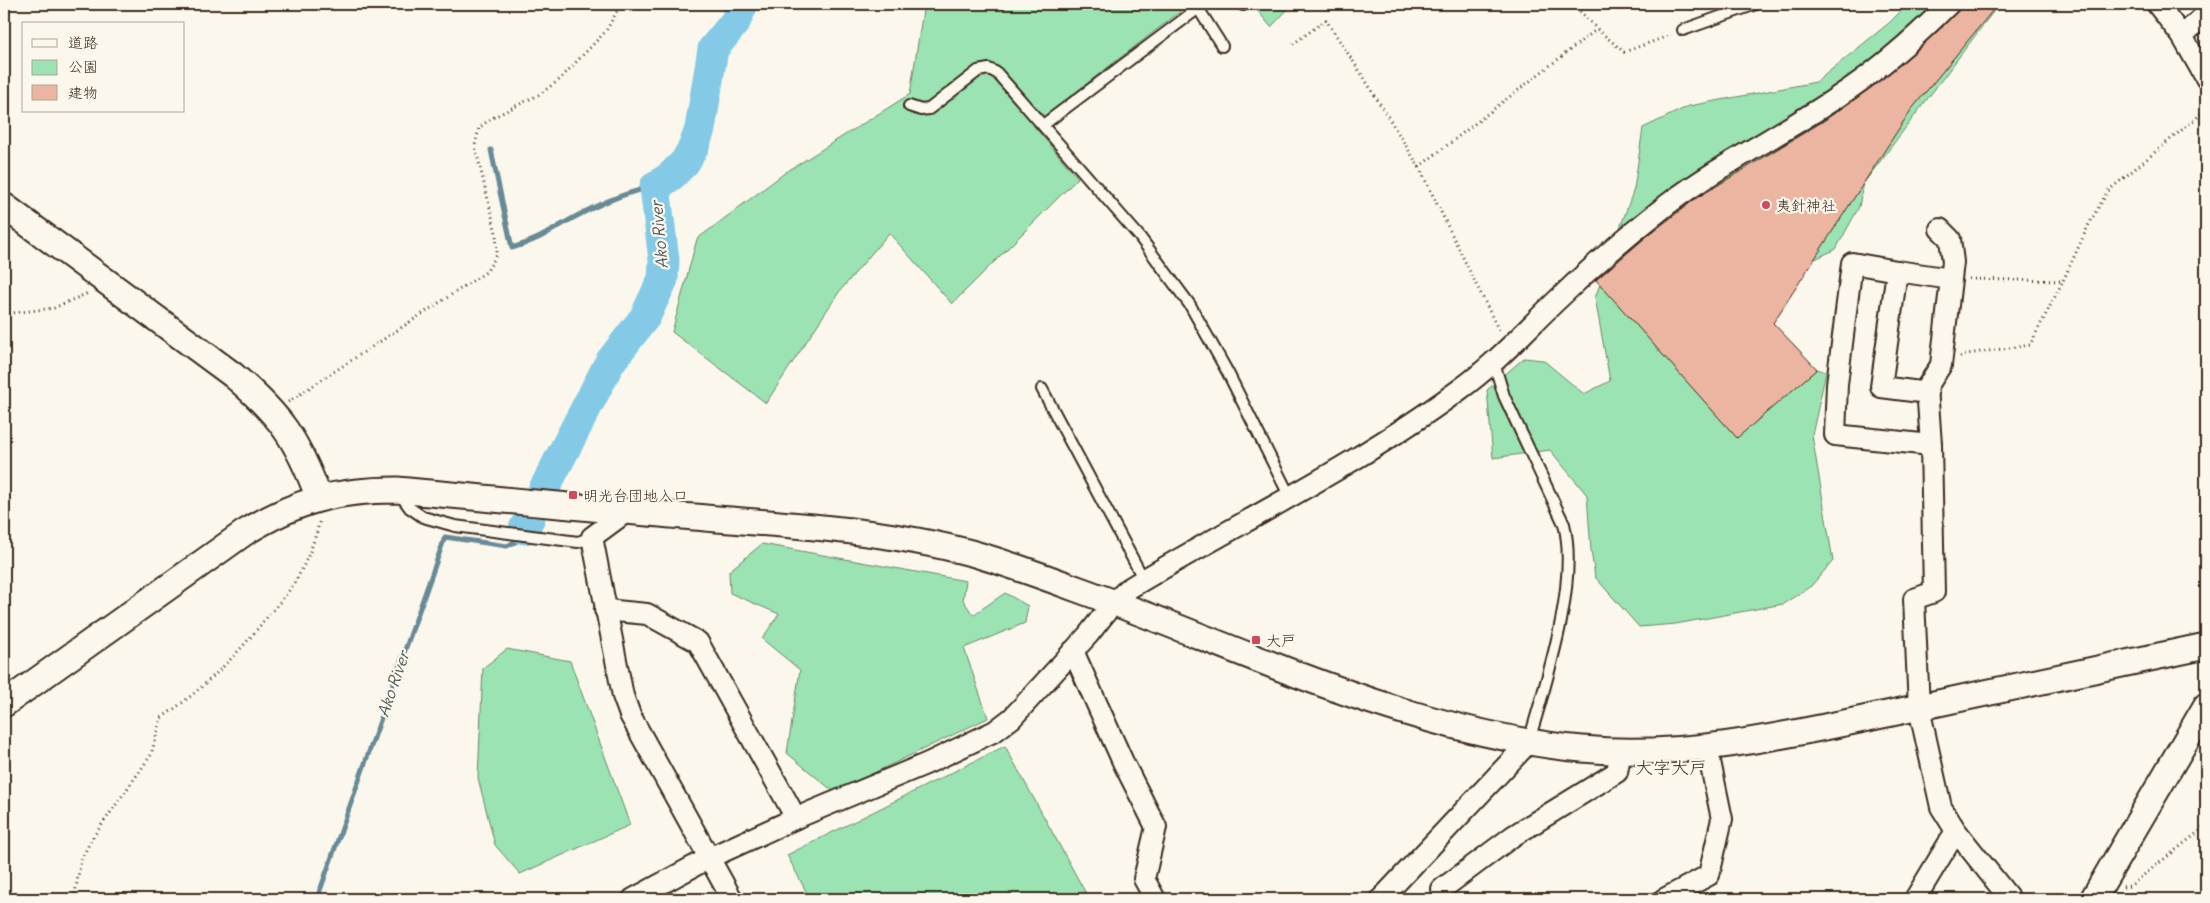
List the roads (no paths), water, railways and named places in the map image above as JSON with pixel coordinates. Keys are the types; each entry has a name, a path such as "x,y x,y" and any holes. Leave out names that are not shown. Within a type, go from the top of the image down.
{"street":[{"path":"633,899 709,858 995,731 1012,718 1073,651 1114,602 1128,590 1290,497 1393,435 1459,391 1494,363 1554,303 1667,205 1715,170 1780,134 1878,69 1918,36 1947,4"},
{"path":"2157,4 2182,36 2206,78"},
{"path":"2182,36 2206,14"},
{"path":"4,206 233,375 275,413 299,449 319,498"},
{"path":"1940,228 1950,239 1953,262 1941,365 1927,387 1931,445 1934,592 1914,599 1919,708 1941,807 1956,832 2010,899"},
{"path":"1931,445 1835,435 1837,384 1852,263 1951,279"},
{"path":"1897,271 1881,387 1928,393"},
{"path":"4,704 270,517 319,498 350,492 397,490 770,524 916,542 970,553 1114,602 1334,687 1398,709 1444,723 1529,742 1586,750 1621,751 1707,747 1760,740 2206,646"},
{"path":"626,512 592,537 623,696 630,715 732,899"},
{"path":"605,610 646,614 698,642 796,818"},
{"path":"1073,651 1123,762 1156,827 1144,879 1155,899"},
{"path":"2096,894 2206,706"},
{"path":"1381,899 1529,742"},
{"path":"1664,899 1709,875 1722,819 1707,747"},
{"path":"1442,889 1513,836 1617,772 1621,751"},
{"path":"1915,899 1956,832"}],"lane":[{"path":"1683,30 1756,4"},
{"path":"1043,125 1201,6 1222,46"},
{"path":"909,106 921,110 929,109 978,71 989,69 997,73 1139,236 1190,305 1228,373 1290,497"},
{"path":"1494,363 1504,396 1564,524 1569,541 1567,578 1555,645 1529,742"},
{"path":"1042,390 1144,580"},
{"path":"397,490 410,508 423,517 455,526 578,542 592,537"}],"waterway":[{"name":"Ako River","path":"543,491 610,362 645,317 663,279 664,260 655,187 671,176 685,162 694,146 700,129 713,49 735,22 743,4"},
{"path":"491,150 512,248 538,238 604,203 624,195 655,187"},
{"name":"Ako River","path":"524,529 530,517"},
{"name":"Ako River","path":"317,899 445,537 507,546 517,541"}],"place":[{"name":"夷針神社","path":"1766,205"},
{"name":"明光台団地入口","path":"573,495"},
{"name":"大戸","path":"1256,640"}],"district":[{"name":"大字大戸","path":"1671,767"}]}
